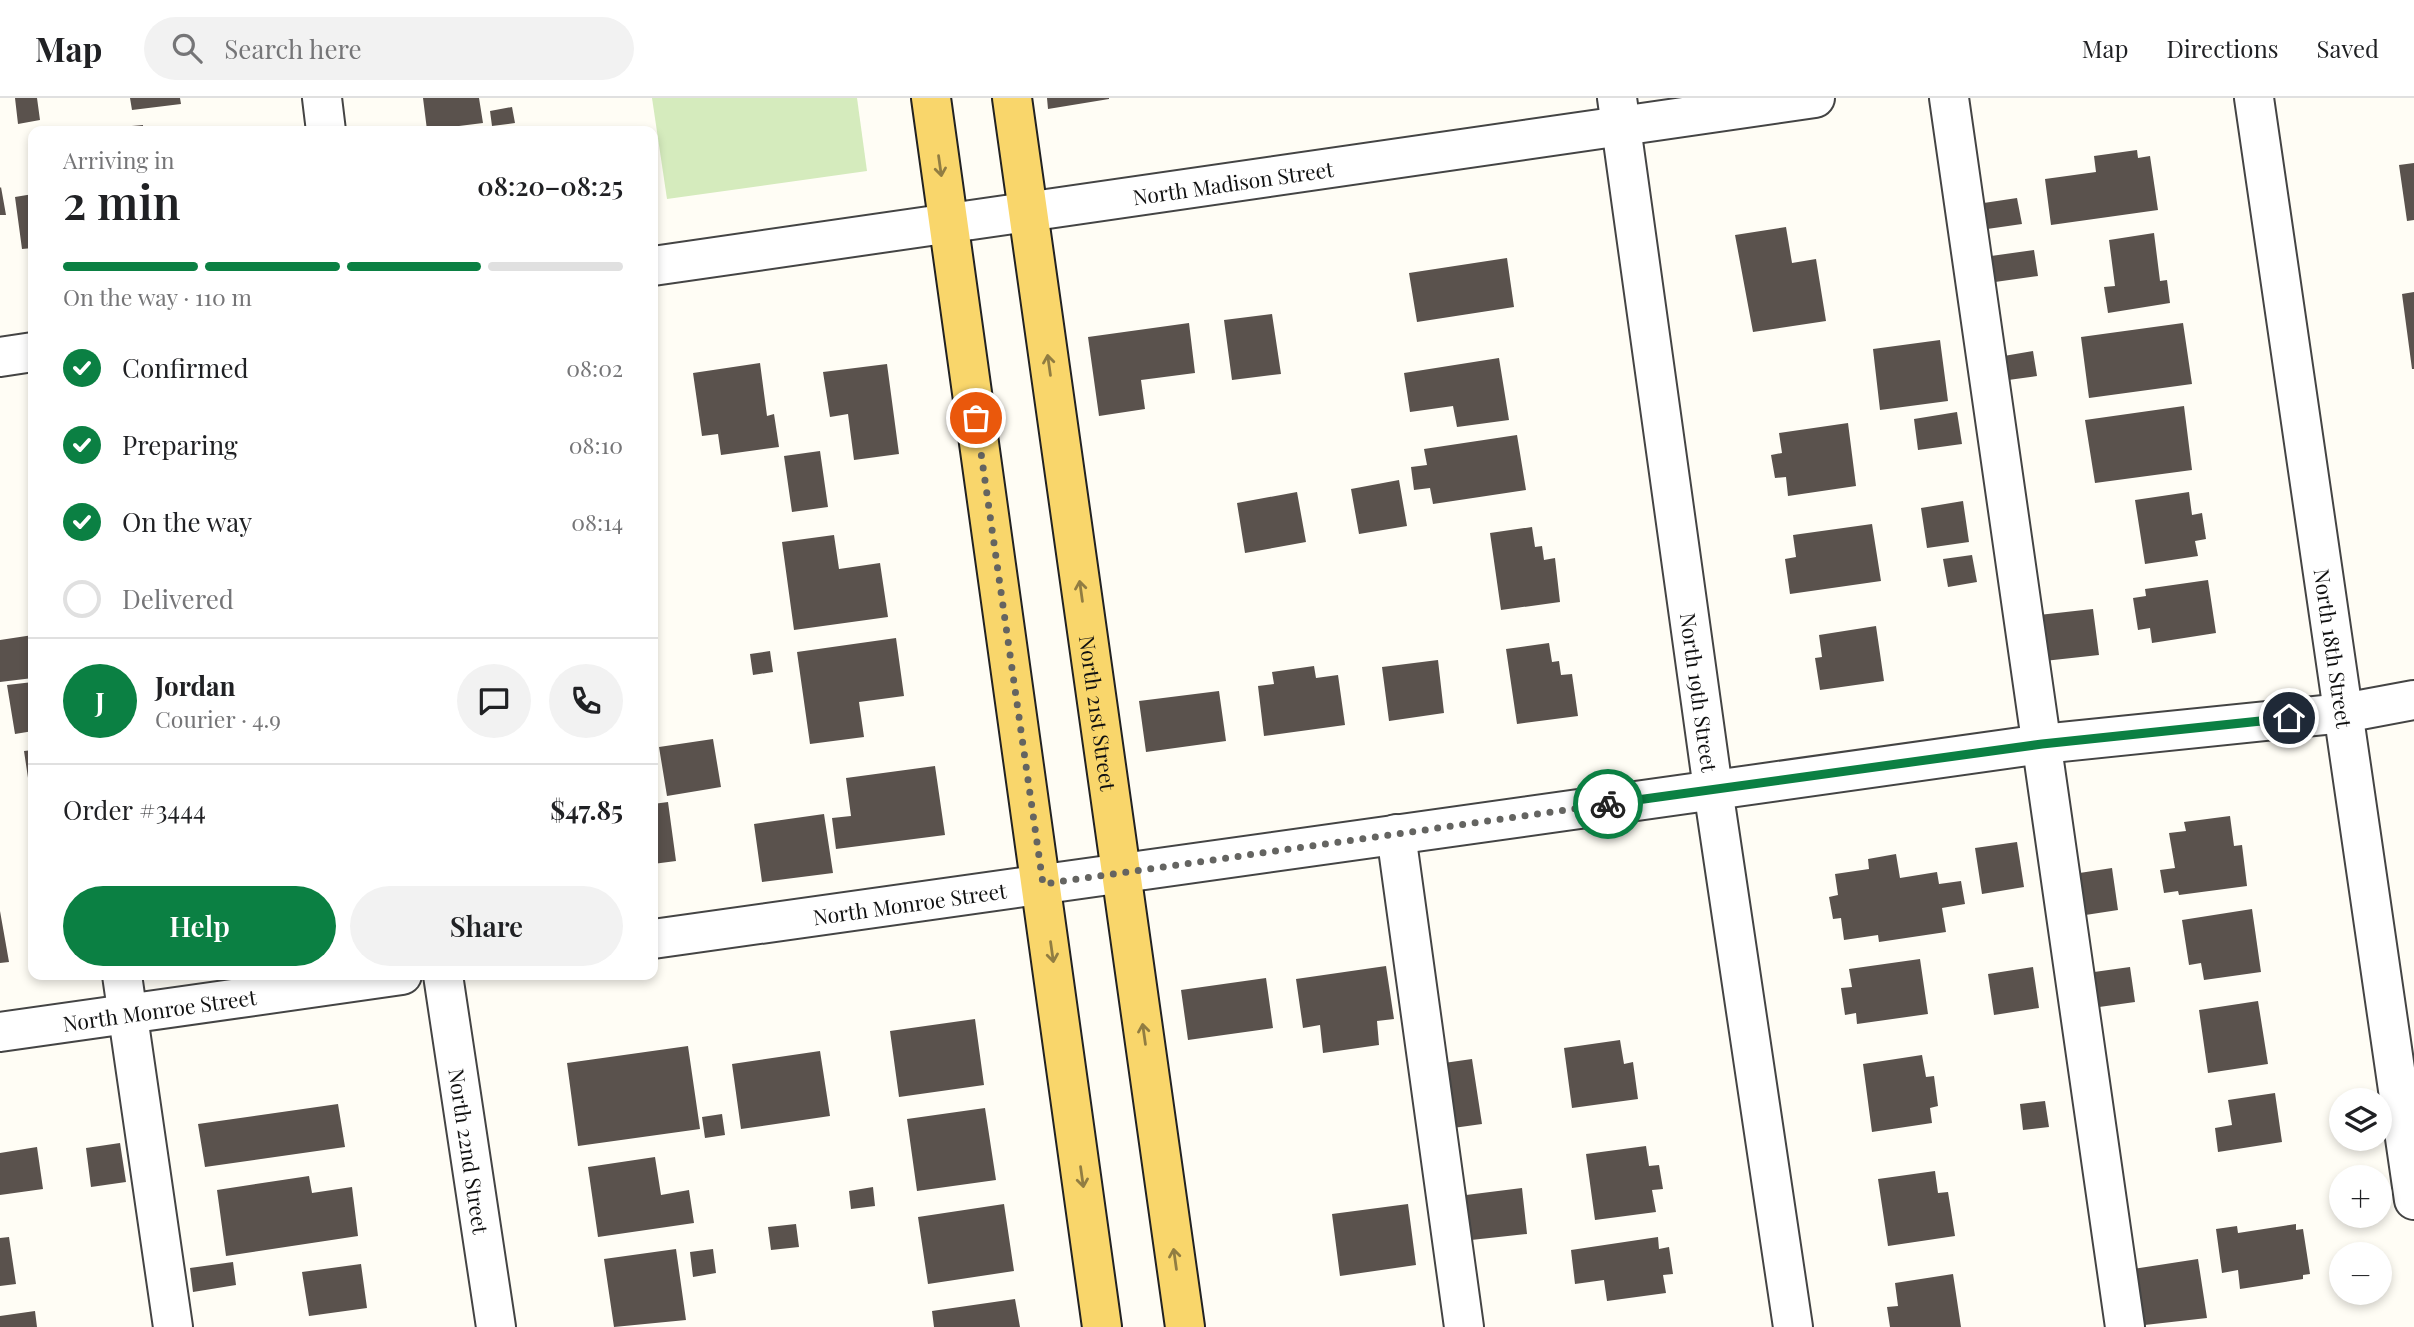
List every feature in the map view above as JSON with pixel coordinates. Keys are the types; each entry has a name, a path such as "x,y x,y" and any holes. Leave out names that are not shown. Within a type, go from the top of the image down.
{"main road":[{"path":"931,98 1043,884 1102,1327"},
{"name":"North 21st Street","path":"1012,98 1185,1327"}],"street":[{"path":"322,98 326,126"},
{"name":"North Madison Street","path":"658,265 1027,214 1619,112 1815,98"},
{"path":"1949,98 2125,1327"},
{"name":"North 18th Street","path":"2254,98 2414,1200"},
{"name":"North 19th Street","path":"1619,112 1713,789 1793,1327"},
{"path":"0,357 28,353"},
{"name":"North Monroe Street","path":"658,938 2042,744 2344,713 2414,700"},
{"path":"1396,834 1464,1327"},
{"path":"123,980 173,1327"},
{"name":"North Monroe Street","path":"0,1032 367,980"},
{"name":"North 22nd Street","path":"444,980 496,1327"}],"green space":[{"path":"652,98 857,98 867,171 667,199"}],"building":[{"path":"15,98 37,98 40,120 18,124"},
{"path":"130,98 180,98 181,104 132,110"},
{"path":"423,98 479,98 483,123 426,126"},
{"path":"1047,98 1109,98 1109,99 1048,109"},
{"path":"512,107 515,123 492,126 490,111"},
{"path":"2137,150 2138,158 2150,156 2158,210 2051,225 2045,179 2096,172 2094,156"},
{"path":"2414,163 2414,220 2407,221 2399,165"},
{"path":"1,187 6,215 0,215"},
{"path":"28,195 28,248 22,249 15,197"},
{"path":"2017,198 2022,224 1980,230 1977,204"},
{"path":"1786,227 1792,263 1816,259 1826,321 1753,332 1735,235"},
{"path":"2154,233 2160,281 2167,280 2170,303 2108,313 2104,287 2115,286 2109,240"},
{"path":"2034,250 2038,276 1995,282 1991,256"},
{"path":"1507,258 1514,307 1417,322 1409,273"},
{"path":"2414,292 2414,369 2412,369 2402,294"},
{"path":"1272,314 1281,374 1232,380 1224,320"},
{"path":"1189,323 1195,373 1141,380 1145,409 1099,416 1088,337"},
{"path":"2183,323 2192,384 2089,398 2081,337"},
{"path":"1940,340 1948,401 1880,410 1873,349"},
{"path":"2033,351 2037,376 2001,381 1998,357"},
{"path":"1499,358 1509,420 1457,427 1453,406 1410,412 1404,373"},
{"path":"760,363 767,416 774,414 779,447 721,455 718,434 702,436 693,373"},
{"path":"887,364 899,454 854,460 848,414 830,417 823,372"},
{"path":"2184,406 2192,470 2095,483 2085,420"},
{"path":"1957,412 1962,444 1918,450 1914,419"},
{"path":"1848,423 1856,486 1788,496 1786,477 1775,478 1771,455 1782,453 1779,433"},
{"path":"1517,435 1526,490 1433,504 1430,488 1414,490 1411,467 1427,465 1424,449"},
{"path":"820,451 828,507 792,512 784,456"},
{"path":"1399,480 1407,526 1359,534 1351,489"},
{"path":"1297,492 1306,542 1245,553 1237,503"},
{"path":"2189,492 2192,515 2202,513 2206,539 2195,541 2198,556 2145,564 2135,500"},
{"path":"1963,501 1969,542 1927,548 1921,508"},
{"path":"1872,524 1881,581 1790,594 1785,559 1796,557 1793,535"},
{"path":"1532,527 1535,547 1542,546 1544,560 1555,558 1560,602 1501,610 1490,533"},
{"path":"834,535 839,569 880,563 888,617 794,630 782,542"},
{"path":"1972,555 1977,582 1948,587 1943,559"},
{"path":"2208,580 2216,633 2152,643 2150,628 2138,630 2133,598 2146,596 2145,589"},
{"path":"2093,609 2099,655 2035,662 2030,616"},
{"path":"1876,626 1884,681 1820,690 1815,658 1822,657 1819,635"},
{"path":"28,636 28,679 0,682 0,640"},
{"path":"896,638 904,696 859,702 864,737 810,744 797,652"},
{"path":"1549,643 1552,662 1559,661 1561,675 1572,674 1578,716 1517,724 1506,649"},
{"path":"770,651 773,672 753,675 750,654"},
{"path":"1438,660 1444,713 1389,721 1382,667"},
{"path":"1314,666 1316,678 1338,675 1345,725 1264,736 1258,686 1274,684 1272,672"},
{"path":"28,683 28,732 15,734 7,685"},
{"path":"1219,691 1226,741 1146,752 1139,701"},
{"path":"713,739 721,787 667,796 659,747"},
{"path":"24,751 28,751 28,778"},
{"path":"935,766 945,835 836,849 832,818 851,816 846,778"},
{"path":"668,802 676,861 658,863 658,803"},
{"path":"824,814 833,873 762,882 754,824"},
{"path":"2230,816 2234,846 2242,845 2247,886 2179,895 2178,891 2164,893 2160,870 2175,868 2169,833 2186,831 2184,822"},
{"path":"2017,842 2024,887 1982,894 1975,848"},
{"path":"1896,854 1900,878 1937,872 1939,884 1961,881 1965,904 1942,908 1946,932 1879,942 1878,935 1844,940 1841,918 1833,919 1829,897 1838,895 1835,874 1869,869 1868,859"},
{"path":"2112,868 2118,910 2079,916 2073,874"},
{"path":"2252,909 2261,972 2204,980 2201,963 2189,965 2182,920"},
{"path":"0,911 9,962 0,963"},
{"path":"1920,959 1928,1014 1857,1024 1856,1013 1845,1015 1841,988 1852,987 1849,969"},
{"path":"1386,966 1394,1019 1377,1021 1379,1045 1323,1053 1320,1025 1303,1028 1296,979"},
{"path":"2033,967 2039,1008 1994,1015 1988,974"},
{"path":"2130,967 2135,1002 2092,1008 2087,973"},
{"path":"1266,978 1273,1028 1188,1040 1181,990"},
{"path":"2258,1001 2268,1064 2208,1073 2199,1010"},
{"path":"975,1019 984,1085 899,1097 890,1031"},
{"path":"1620,1040 1624,1064 1633,1062 1638,1099 1572,1108 1564,1048"},
{"path":"688,1046 700,1129 578,1146 567,1063"},
{"path":"820,1051 830,1116 741,1129 732,1064"},
{"path":"1922,1055 1926,1077 1934,1076 1938,1106 1930,1108 1932,1123 1872,1132 1863,1064"},
{"path":"1472,1059 1482,1124 1453,1128 1444,1063"},
{"path":"2275,1093 2282,1142 2218,1152 2215,1128 2232,1125 2228,1100"},
{"path":"2045,1101 2049,1127 2023,1130 2020,1104"},
{"path":"338,1104 345,1147 205,1167 198,1124"},
{"path":"985,1108 996,1180 917,1191 907,1119"},
{"path":"722,1114 725,1135 705,1138 702,1117"},
{"path":"120,1143 126,1182 91,1187 86,1148"},
{"path":"1646,1146 1649,1166 1659,1165 1663,1189 1652,1190 1656,1212 1595,1220 1586,1154"},
{"path":"37,1147 43,1189 0,1195 0,1153"},
{"path":"655,1157 661,1195 689,1190 694,1223 598,1237 588,1167"},
{"path":"1935,1171 1938,1193 1948,1192 1955,1236 1888,1246 1878,1179"},
{"path":"309,1176 312,1193 352,1187 358,1236 226,1256 217,1190"},
{"path":"873,1187 875,1206 851,1209 849,1191"},
{"path":"1522,1188 1527,1234 1471,1240 1466,1195"},
{"path":"1004,1204 1014,1271 928,1284 918,1217"},
{"path":"1408,1204 1416,1265 1340,1276 1332,1214"},
{"path":"796,1224 799,1247 771,1250 768,1227"},
{"path":"2296,1224 2296,1230 2303,1229 2310,1274 2303,1275 2303,1279 2240,1289 2238,1270 2222,1273 2216,1229 2237,1226 2238,1233"},
{"path":"9,1237 16,1284 0,1286 0,1238"},
{"path":"1658,1237 1659,1249 1669,1247 1673,1274 1663,1275 1666,1293 1607,1301 1604,1280 1575,1284 1571,1250"},
{"path":"676,1249 686,1320 614,1327 604,1259"},
{"path":"713,1249 716,1273 693,1277 690,1252"},
{"path":"2198,1259 2207,1318 2127,1327 2120,1271"},
{"path":"233,1262 236,1285 193,1292 190,1268"},
{"path":"361,1264 367,1308 309,1316 302,1272"},
{"path":"1953,1274 1961,1327 1890,1327 1887,1307 1898,1306 1895,1283"},
{"path":"1015,1299 1020,1327 934,1327 932,1311"},
{"path":"35,1311 37,1327 0,1327 0,1316"}],"way so far":[{"path":"976,418 1043,884 1608,804"}],"route":[{"path":"1608,804 2042,744 2289,718"}]}
